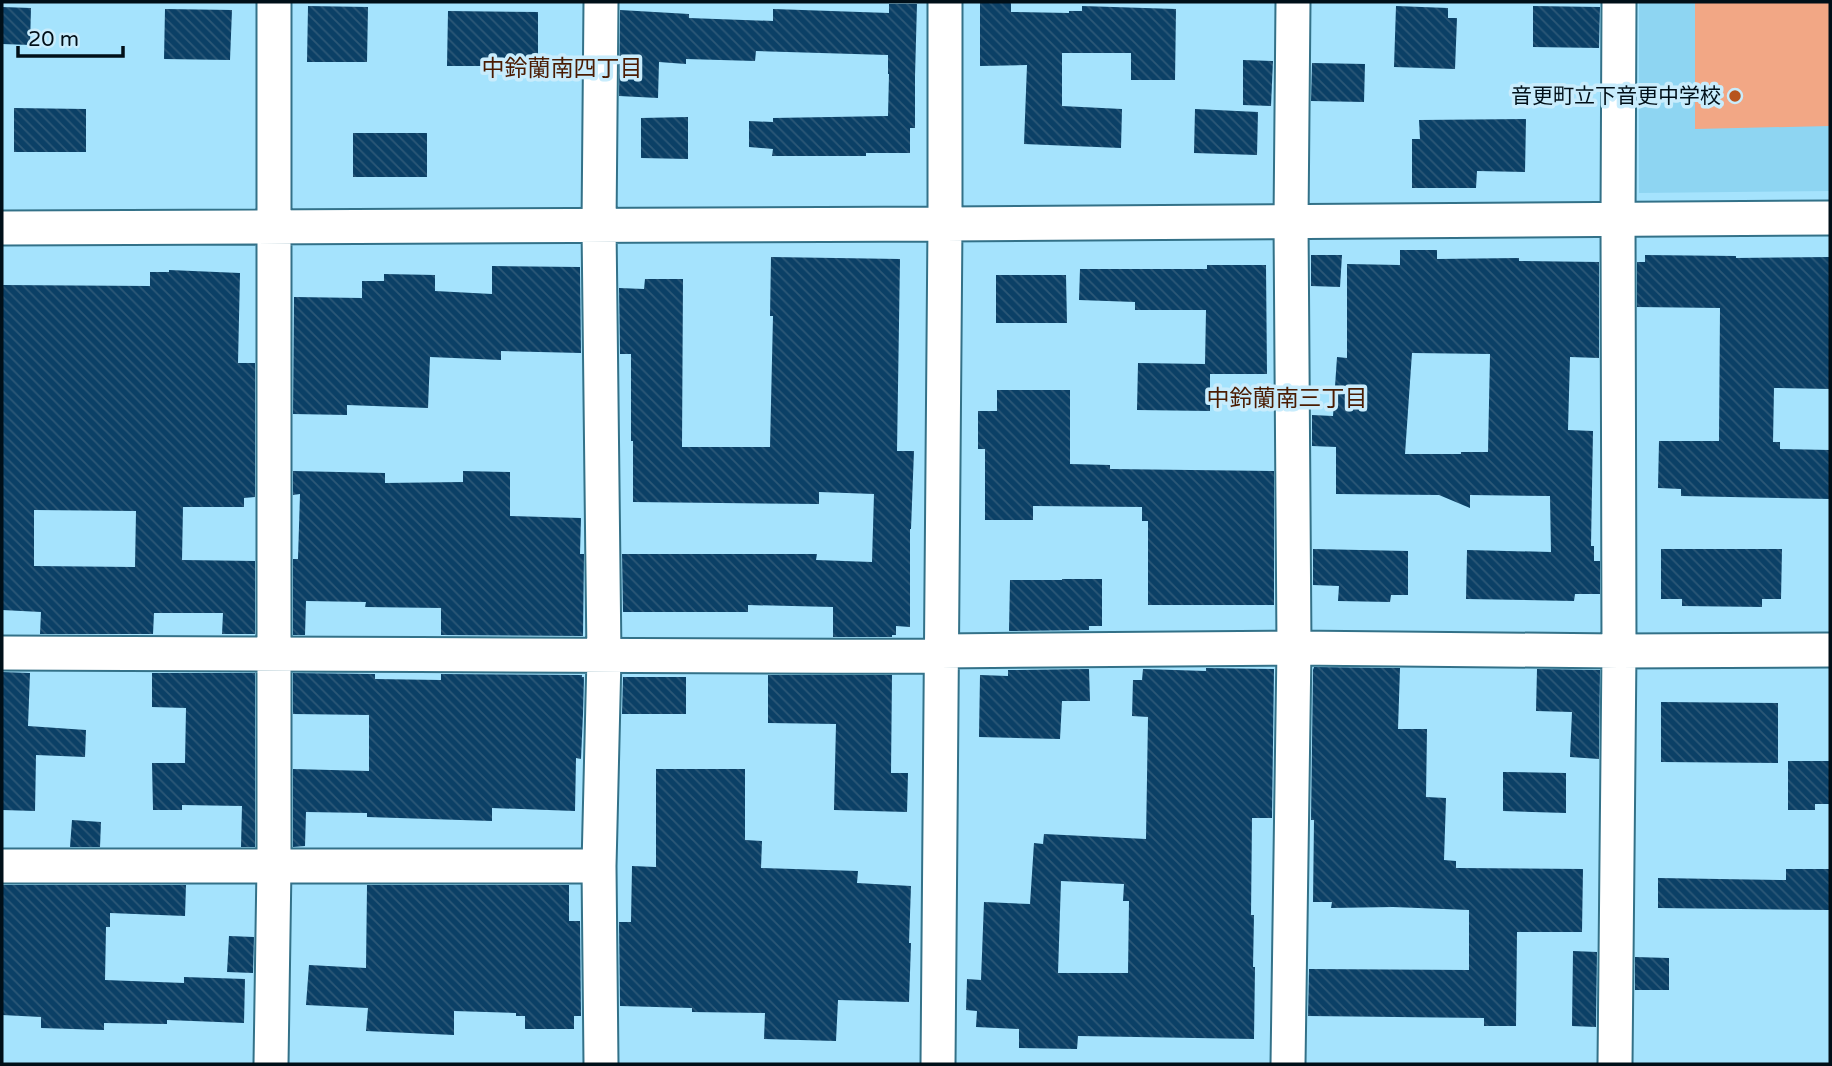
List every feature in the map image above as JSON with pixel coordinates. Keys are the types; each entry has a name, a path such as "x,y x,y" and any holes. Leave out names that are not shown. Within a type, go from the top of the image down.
{"street":[{"path":"271,1064 274,866 274,2"},
{"path":"601,2 599,226 604,657 599,866 601,1064"},
{"path":"938,1064 945,2"},
{"path":"1288,1064 1294,648 1291,221 1293,2"},
{"path":"1615,1064 1619,651 1619,2"},
{"path":"2,228 1830,218"},
{"path":"2,653 604,657 1294,648 1619,651 1830,649"},
{"path":"2,866 599,866"}],"shaded area":[{"name":"音更町立下音更中学校","path":"1639,2 1830,2 1830,191 1639,193"},
{"path":"1695,2 1830,2 1830,126 1695,129"}],"building":[{"path":"980,2 1011,2 1011,12 1069,13 1082,11 1082,6 1176,9 1175,80 1131,80 1131,53 1062,53 1062,106 1122,109 1121,148 1024,144 1027,65 980,66"},
{"path":"889,4 917,4 915,128 910,128 910,153 772,156 773,149 749,147 749,121 773,122 773,118 888,116 888,55 756,51 755,61 686,59 686,64 659,62 658,98 619,96 620,10 689,14 689,18 773,21 773,9 889,13"},
{"path":"308,6 368,7 367,62 307,62"},
{"path":"1396,6 1448,8 1448,18 1457,18 1455,69 1394,67"},
{"path":"1533,6 1600,7 1599,48 1533,47"},
{"path":"2,7 31,8 30,45 2,44"},
{"path":"165,9 232,10 230,60 164,59"},
{"path":"448,11 538,12 538,66 447,66"},
{"path":"1243,60 1273,61 1271,106 1243,105"},
{"path":"1312,63 1365,64 1364,102 1311,101"},
{"path":"14,108 86,109 86,152 14,152"},
{"path":"1195,109 1258,112 1257,155 1194,153"},
{"path":"688,117 688,159 641,158 641,118"},
{"path":"1526,119 1525,172 1477,171 1476,188 1412,188 1412,139 1420,139 1419,120"},
{"path":"353,133 427,133 427,177 353,177"},
{"path":"1400,250 1437,250 1437,259 1519,258 1519,261 1599,262 1599,358 1570,357 1568,430 1593,431 1591,546 1594,546 1594,561 1600,561 1600,594 1575,594 1574,601 1466,599 1467,550 1551,552 1550,496 1470,495 1470,508 1439,495 1336,494 1336,447 1312,446 1312,415 1333,416 1337,357 1347,358 1347,264 1400,265","holes":["1412,353 1490,354 1488,452 1405,454"]},
{"path":"1311,255 1342,255 1340,287 1311,286"},
{"path":"1645,255 1830,257 1830,389 1774,388 1773,442 1780,442 1780,449 1830,450 1830,499 1681,496 1681,489 1658,488 1659,441 1719,441 1720,308 1637,307 1637,262 1645,262"},
{"path":"771,257 900,259 897,451 914,451 910,529 910,627 896,626 896,635 892,637 833,637 833,607 748,605 748,612 623,612 622,554 817,554 816,560 872,562 874,494 819,492 819,504 633,502 631,354 620,354 619,288 644,289 645,279 683,279 682,447 770,447 773,316 770,316"},
{"path":"1207,265 1266,265 1267,374 1210,374 1210,411 1137,410 1138,363 1205,364 1206,310 1135,310 1135,302 1079,300 1080,269 1207,269"},
{"path":"492,266 580,267 581,353 501,351 501,360 430,357 428,408 347,405 347,415 293,414 294,297 362,298 362,281 384,281 384,274 435,275 435,291 492,294"},
{"path":"150,272 240,273 238,363 255,363 255,497 244,498 244,507 183,507 182,560 255,561 255,634 222,634 223,613 154,613 153,634 40,634 41,612 2,610 2,285 150,286","holes":["34,510 136,511 135,567 34,566"]},
{"path":"996,275 1066,275 1067,323 996,323"},
{"path":"997,390 1070,390 1070,464 1110,465 1110,469 1274,471 1274,605 1148,605 1148,521 1142,521 1142,507 1033,506 1033,520 985,520 985,449 978,449 978,411 997,411"},
{"path":"293,471 385,473 385,483 463,482 463,471 510,472 510,516 581,518 580,554 584,554 583,636 441,635 441,608 365,607 366,602 306,601 305,635 293,635 293,559 298,559 300,494 293,495"},
{"path":"1313,549 1408,551 1408,595 1391,595 1390,602 1338,601 1339,586 1313,585"},
{"path":"1661,549 1782,549 1781,599 1762,599 1762,607 1682,606 1682,599 1661,599"},
{"path":"1102,579 1102,626 1089,626 1089,630 1009,631 1010,580"},
{"path":"1314,667 1400,668 1398,729 1427,729 1426,797 1446,798 1444,860 1456,861 1456,868 1583,869 1582,932 1517,932 1516,1026 1484,1026 1484,1018 1308,1016 1309,969 1469,970 1469,910 1331,908 1332,902 1313,902 1314,820 1311,820"},
{"path":"1206,668 1274,669 1272,818 1252,818 1254,1039 1078,1036 1077,1049 1019,1048 1019,1029 976,1027 977,1011 966,1010 967,979 981,980 984,902 1030,904 1034,843 1043,844 1044,834 1146,839 1148,717 1132,716 1133,680 1142,680 1143,669 1206,671","holes":["1061,881 1124,884 1123,901 1129,901 1128,973 1058,973"]},
{"path":"1089,669 1090,701 1062,701 1060,739 979,737 980,675 1008,676 1008,670"},
{"path":"1537,669 1600,670 1599,759 1570,757 1572,712 1536,711"},
{"path":"2,672 30,673 28,726 86,730 85,757 36,755 35,811 2,810"},
{"path":"152,673 255,673 255,847 241,847 242,806 182,805 182,810 153,810 152,763 185,763 186,708 152,707"},
{"path":"293,673 375,674 375,679 441,680 441,674 582,675 581,759 576,758 575,811 492,808 492,821 306,812 305,846 293,847 293,769 369,771 369,715 293,714"},
{"path":"768,675 892,675 891,773 908,773 907,812 834,810 836,724 768,723"},
{"path":"623,677 686,677 686,714 622,714"},
{"path":"1661,702 1778,703 1778,763 1661,762"},
{"path":"1788,761 1830,761 1830,804 1815,804 1815,810 1788,810"},
{"path":"656,769 745,769 745,840 762,841 761,868 858,871 857,883 911,886 909,1002 838,1000 836,1041 764,1039 765,1013 692,1012 692,1008 620,1006 619,922 631,922 632,866 656,867"},
{"path":"1503,772 1566,773 1566,813 1503,811"},
{"path":"72,820 101,822 100,847 70,847"},
{"path":"1786,869 1830,869 1830,910 1658,908 1658,878 1786,880"},
{"path":"2,885 186,885 185,916 110,913 110,927 106,927 105,980 184,983 184,977 245,979 244,1023 167,1020 167,1024 104,1023 104,1030 41,1028 41,1017 2,1015"},
{"path":"367,885 569,885 569,921 580,921 581,1016 574,1016 574,1029 525,1029 525,1016 516,1016 516,1013 454,1011 454,1035 366,1031 368,1008 306,1005 309,965 366,968"},
{"path":"229,936 254,937 253,973 227,972"},
{"path":"1573,951 1597,952 1596,1027 1572,1026"},
{"path":"1635,957 1669,958 1669,990 1635,990"}],"place":[{"name":"音更町立下音更中学校","path":"1735,96"}],"district":[{"name":"中鈴蘭南四丁目","path":"562,69"},
{"name":"中鈴蘭南三丁目","path":"1287,399"}]}
